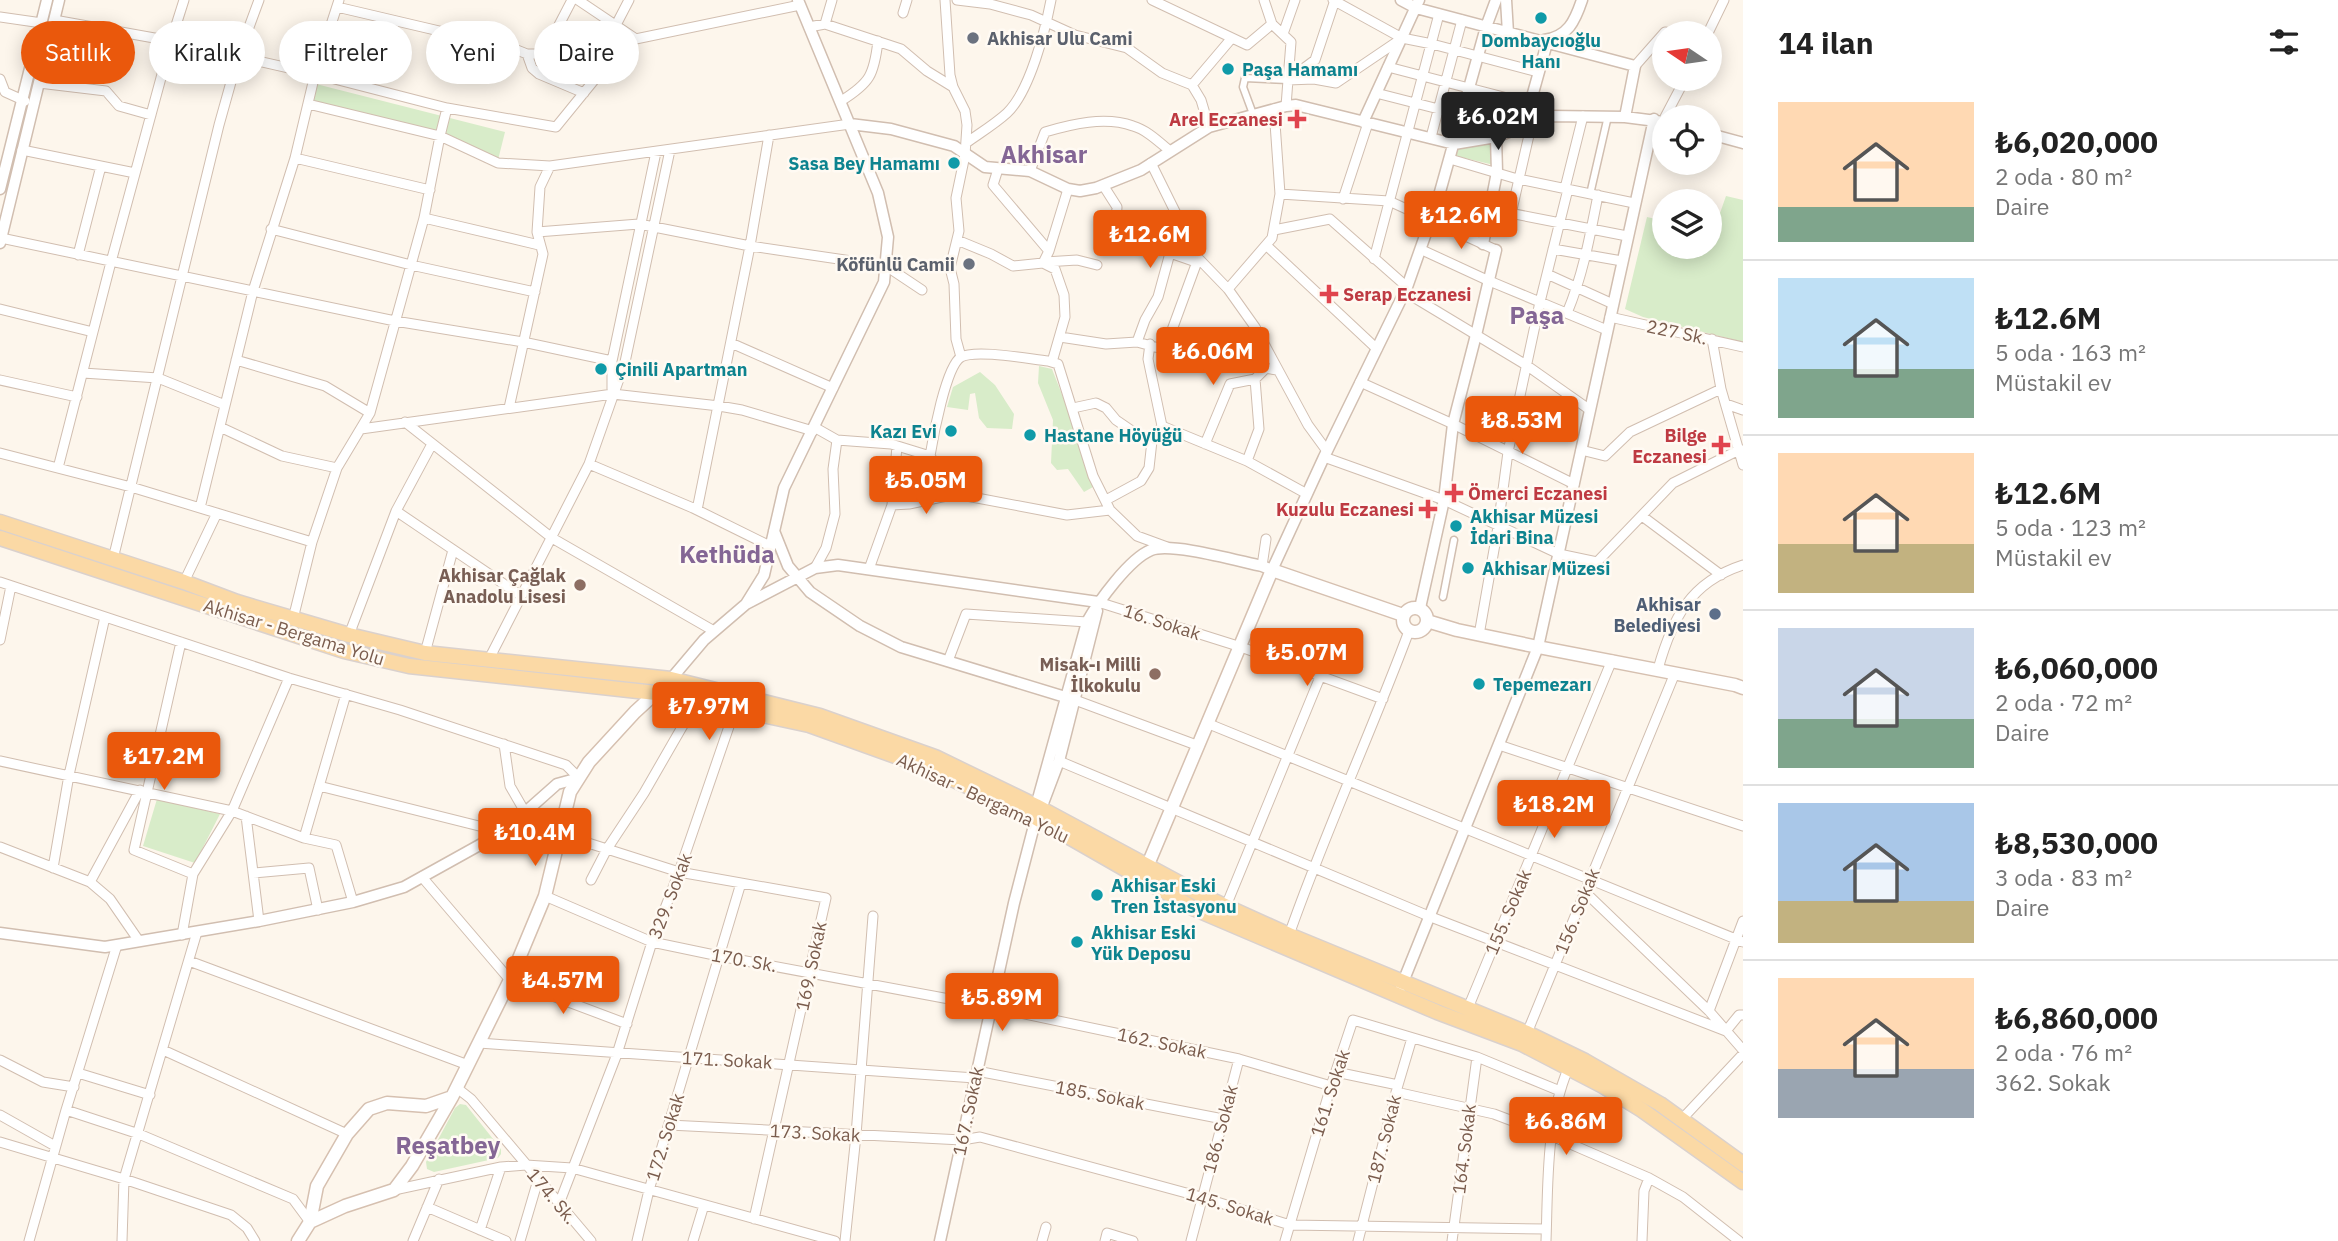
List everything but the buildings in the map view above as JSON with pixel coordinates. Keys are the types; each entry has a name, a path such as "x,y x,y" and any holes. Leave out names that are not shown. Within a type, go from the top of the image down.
{"main road":[{"name":"Akhisar - Bergama Yolu","path":"0,522 237,602 349,635 425,653 671,679 820,716 935,757 1038,811 1145,872 1195,909 1401,989 1468,1008 1527,1033 1620,1080 1682,1119 1743,1164"},
{"name":"Akhisar - Bergama Yolu","path":"0,538 344,651 409,666 656,693 822,729 1038,811"},
{"path":"1145,872 1241,647 1267,568 1403,615"},
{"path":"1412,608 1420,608 1425,613 1425,627 1420,631 1409,631 1404,626 1403,615 1412,608"},
{"path":"1427,621 1479,635 1740,685"},
{"path":"310,1222 394,1189 412,1166 454,1093 510,980 545,896 570,792 589,762 671,679"},
{"name":"Akhisar - Bergama Yolu","path":"1145,872 1289,934 1522,1044 1603,1086 1642,1110 1743,1182"},
{"path":"298,1241 310,1222 317,1186 347,1134 369,1109 387,1103 426,1106 454,1093"}],"street":[{"path":"42,21 47,0"},
{"path":"59,0 54,20 149,37"},
{"path":"177,21 184,0"},
{"path":"251,21 259,0"},
{"path":"332,21 338,3 527,54 539,54 547,48 572,0"},
{"path":"578,0 610,21"},
{"path":"618,21 629,0"},
{"path":"825,24 832,0"},
{"path":"903,13 907,0"},
{"path":"945,0 950,75 965,111 965,155 956,198 959,231 950,268 954,284 956,338 961,357"},
{"path":"957,0 990,4 1031,15 1075,35 1127,48 1161,73 1192,85 1202,100 1209,127"},
{"path":"966,142 1008,112 1024,89 1032,71 1051,0"},
{"path":"1152,0 1247,45 1272,24"},
{"path":"1264,0 1272,24 1291,43 1286,106"},
{"path":"1283,34 1295,0"},
{"path":"1288,80 1315,60 1334,0 1402,38 1538,72"},
{"path":"1401,0 1418,4 1439,14 1635,66"},
{"path":"1267,568 1307,494 1406,289 1422,250 1496,0"},
{"path":"1506,0 1508,33"},
{"path":"1543,42 1562,34 1576,18 1582,0"},
{"path":"1714,21 1724,0"},
{"path":"639,38 799,3 878,193 888,237 884,282 784,488 764,575 746,604"},
{"path":"1343,199 1376,93 1418,4"},
{"path":"1374,259 1439,14"},
{"path":"0,17 28,21"},
{"path":"1432,137 1462,20"},
{"path":"809,27 825,24 901,49 927,71 953,87"},
{"path":"1253,114 1243,87 1245,78 1314,79 1336,83 1402,38"},
{"path":"1192,85 1231,39"},
{"path":"841,101 861,89 870,76 875,62 877,41"},
{"path":"1511,214 1532,122 1530,104 1543,42"},
{"path":"1625,117 1635,66 1652,47"},
{"path":"527,54 532,68 538,74 584,93"},
{"path":"1388,67 1530,104"},
{"path":"0,79 5,92 29,102"},
{"path":"32,84 22,150 1,240 395,321 523,342 612,361"},
{"path":"1,181 29,102 38,84"},
{"path":"47,84 106,91 119,106 151,115"},
{"path":"58,468 159,84"},
{"path":"113,559 230,84"},
{"path":"200,508 253,291 295,158 313,84"},
{"path":"354,84 447,108 556,127 591,84"},
{"path":"1376,93 1462,115 1501,135"},
{"path":"308,104 440,136 498,163 550,166 850,124 891,129 954,146 985,167 1030,171 1068,189 1080,191 1103,185 1152,163 1209,127 1286,106 1296,105 1432,137 1454,145 1501,135 1550,116 1652,119"},
{"path":"293,619 312,542 337,468 370,413 424,218 447,108"},
{"path":"1228,289 1272,238 1280,194 1274,109"},
{"path":"1479,635 1508,452 1583,116"},
{"path":"1567,313 1578,288 1587,255 1608,116"},
{"path":"1030,171 1045,132 1071,124 1114,123 1133,126 1170,151"},
{"path":"697,510 750,246 769,135"},
{"path":"1483,244 1501,135"},
{"path":"1722,137 1743,143"},
{"path":"22,150 135,173"},
{"path":"488,661 589,464 625,362 670,150"},
{"path":"1401,989 1538,647 1634,203 1652,150"},
{"path":"612,394 612,361 656,152"},
{"path":"295,158 430,190"},
{"path":"1450,159 1518,179 1595,192 1634,203"},
{"path":"1152,163 1197,260 1228,289 1255,327 1325,454 1444,500 1559,554 1597,562 1673,483 1741,450"},
{"path":"78,255 101,166"},
{"path":"509,408 543,254 537,232 540,187 550,166"},
{"path":"998,169 993,185 1049,251"},
{"path":"1103,185 1117,207 1115,241"},
{"path":"1043,263 1068,189"},
{"path":"1280,194 1389,201 1496,250 1453,425 1444,500 1420,608"},
{"path":"1438,199 1627,236"},
{"path":"424,218 539,245"},
{"path":"1274,230 1330,219 1406,289 1526,365 1590,410"},
{"path":"537,232 639,224 750,246 886,266 922,290"},
{"path":"271,229 411,265 534,292"},
{"path":"957,240 1013,266 1077,260 1097,265"},
{"path":"1266,246 1377,349"},
{"path":"1553,249 1622,261"},
{"path":"1422,250 1607,330"},
{"path":"1138,342 1145,320 1158,297 1170,253 1197,260"},
{"path":"1165,349 1197,260"},
{"path":"1043,263 1055,269 1064,295 1065,317 1052,362"},
{"path":"1547,274 1613,304"},
{"path":"0,309 93,332"},
{"name":"227 Sk.","path":"1610,317 1743,347"},
{"path":"1060,337 1106,344 1138,342 1188,356 1277,370"},
{"path":"1712,339 1721,389 1741,450 1743,465"},
{"path":"731,342 833,388"},
{"path":"1106,500 1142,481 1149,468 1152,441 1162,426 1147,359 1150,344"},
{"path":"930,456 951,366 961,357 982,354 1052,362 1058,364 1093,477 1110,510 1137,536 1167,547 1267,568"},
{"path":"236,360 325,386 370,413"},
{"path":"1205,444 1230,384 1255,379 1266,368"},
{"path":"83,373 158,378 225,405"},
{"path":"1248,461 1259,429 1255,379"},
{"path":"0,380 77,397"},
{"path":"1360,383 1574,484"},
{"path":"1581,450 1605,456 1630,432 1721,389"},
{"path":"360,429 612,394 743,410 813,429 837,440 897,446 930,456 956,494"},
{"path":"1073,408 1096,403 1135,433 1152,441"},
{"path":"1726,404 1743,410"},
{"path":"405,422 552,538 715,631"},
{"path":"220,426 282,456 337,468"},
{"path":"1162,426 1248,461 1307,494"},
{"path":"815,568 826,548 835,514 833,468 837,440"},
{"path":"349,635 396,511 432,444"},
{"path":"869,569 892,505 897,446"},
{"path":"0,453 131,487 312,542"},
{"path":"589,464 697,510 771,546"},
{"path":"892,505 956,494 1067,515 1110,510"},
{"path":"396,511 520,595"},
{"path":"184,582 217,513"},
{"path":"1642,516 1721,575"},
{"path":"774,531 788,566 810,592 860,626 901,647 1071,699 1199,746"},
{"path":"1266,540 1267,568"},
{"path":"1443,597 1454,540"},
{"path":"1038,811 1059,761 1087,622 1098,602 1124,572 1150,551 1167,547"},
{"path":"425,653 453,550"},
{"path":"671,679 715,631 746,604 815,568 838,565 1098,602"},
{"path":"1439,565 1448,567"},
{"path":"1658,669 1668,635 1680,611 1700,588 1728,570 1743,565"},
{"path":"0,582 289,678 504,744 566,765 579,778 557,784 503,832 404,887 352,901 318,910 105,947 0,933"},
{"path":"0,640 10,586"},
{"path":"1038,811 1098,602"},
{"name":"16. Sokak","path":"1098,602 1241,647 1383,699"},
{"path":"948,661 966,614 1087,622"},
{"path":"53,868 69,775 105,617"},
{"path":"1289,934 1313,866 1409,631"},
{"path":"181,642 144,791 134,850 193,874"},
{"name":"155. Sokak","path":"1468,1008 1612,660"},
{"name":"156. Sokak","path":"1527,1033 1675,673"},
{"path":"1226,906 1320,677"},
{"path":"182,934 193,874 232,811 289,678"},
{"path":"304,838 346,694"},
{"path":"592,880 607,849 644,793 697,701"},
{"name":"329. Sokak","path":"559,1204 617,1054 652,942 680,872 735,709"},
{"path":"1209,724 1740,940"},
{"path":"504,744 510,786 525,812"},
{"path":"1499,745 1743,826"},
{"path":"0,761 232,811 304,838 336,845 352,901"},
{"path":"1059,761 1431,917 1726,1031"},
{"path":"319,786 503,832"},
{"path":"89,882 144,791"},
{"name":"167. Sokak","path":"940,1241 1014,903 1038,811"},
{"path":"246,816 259,920"},
{"name":"169. Sokak","path":"560,834 680,872 826,898 754,1219"},
{"path":"0,847 89,882 110,899 139,942"},
{"path":"253,873 309,868 318,910"},
{"path":"422,877 510,980 626,1024"},
{"name":"172. Sokak","path":"637,1241 649,1190 741,883"},
{"path":"1586,893 1709,1011 1743,1052 1682,1119"},
{"name":"170. Sk.","path":"545,896 652,942 992,1007"},
{"path":"845,1241 873,916"},
{"path":"1709,1011 1740,940 1743,921"},
{"path":"122,1241 124,1179 197,932"},
{"path":"29,1241 55,1146 117,945"},
{"path":"189,961 468,1065"},
{"name":"162. Sokak","path":"992,1007 1238,1059 1331,1086"},
{"path":"1726,1031 1739,1015 1743,1015"},
{"name":"161. Sokak","path":"1285,1241 1353,1020 1412,1038"},
{"path":"1412,1038 1477,1057 1560,1091"},
{"name":"187. Sokak","path":"1359,1241 1412,1038"},
{"name":"171. Sokak","path":"479,1043 861,1070 976,1074"},
{"path":"163,1050 347,1134"},
{"name":"164. Sokak","path":"1452,1241 1477,1057"},
{"name":"186. Sokak","path":"1191,1241 1238,1059"},
{"path":"0,1060 43,1082 74,1087"},
{"path":"1546,1241 1552,1136 1560,1091 1568,1069"},
{"path":"1336,1072 1469,1107 1552,1136 1649,1178 1683,1197 1739,1241"},
{"path":"79,1073 150,1095"},
{"name":"185. Sokak","path":"976,1074 1223,1119"},
{"name":"174. Sk.","path":"454,1093 471,1099 586,1239"},
{"path":"66,1110 139,1134 293,1199 310,1222"},
{"path":"0,1115 55,1146"},
{"name":"173. Sokak","path":"668,1125 962,1140"},
{"name":"145. Sokak","path":"962,1140 980,1137 1201,1197 1290,1225 1546,1229"},
{"path":"0,1142 232,1215 247,1228 255,1241"},
{"path":"394,1189 501,1167 526,1165 572,1168 835,1241"},
{"path":"480,1230 501,1167"},
{"path":"1642,1241 1644,1191 1649,1178"},
{"path":"414,1241 439,1179"},
{"path":"520,1241 538,1180"},
{"path":"693,1241 704,1205"},
{"path":"427,1207 506,1241"},
{"path":"1042,1241 1046,1227"},
{"path":"1105,1241 1107,1234 1133,1241"}],"green space":[{"path":"316,84 505,132 498,160 444,134 312,101"},
{"path":"1494,140 1494,165 1456,156 1459,147"},
{"path":"1726,196 1743,200 1743,342 1643,317 1625,309 1647,217 1652,218 1652,259 1722,259 1722,207"},
{"path":"1039,366 1052,369 1077,433 1093,487 1084,492 1068,469 1057,470 1051,463 1053,420 1038,383"},
{"path":"980,372 995,385 1014,414 1012,429 987,428 979,418 975,393 970,394 968,410 947,407 953,387"},
{"path":"157,799 220,814 195,863 143,846"},
{"path":"460,1104 466,1105 501,1149 501,1154 498,1158 434,1172 427,1169 426,1162 455,1108"}],"place":[{"name":"Dombaycıoğlu Hanı","path":"1541,18"},
{"name":"Akhisar Ulu Cami","path":"973,38"},
{"name":"Paşa Hamamı","path":"1228,69"},
{"name":"Arel Eczanesi","path":"1297,119"},
{"name":"Sasa Bey Hamamı","path":"954,163"},
{"name":"Köfünlü Camii","path":"969,264"},
{"name":"Serap Eczanesi","path":"1329,294"},
{"name":"Çinili Apartman","path":"601,369"},
{"name":"Kazı Evi","path":"951,431"},
{"name":"Hastane Höyüğü","path":"1030,435"},
{"name":"Bilge Eczanesi","path":"1721,445"},
{"name":"Ömerci Eczanesi","path":"1454,493"},
{"name":"Kuzulu Eczanesi","path":"1428,509"},
{"name":"Akhisar Müzesi İdari Bina","path":"1456,526"},
{"name":"Akhisar Müzesi","path":"1468,568"},
{"name":"Akhisar Çağlak Anadolu Lisesi","path":"580,585"},
{"name":"Akhisar Belediyesi","path":"1715,614"},
{"name":"Misak-ı Milli İlkokulu","path":"1155,674"},
{"name":"Tepemezarı","path":"1479,684"},
{"name":"Akhisar Eski Tren İstasyonu","path":"1097,895"},
{"name":"Akhisar Eski Yük Deposu","path":"1077,942"}],"district":[{"name":"Akhisar","path":"1044,154"},
{"name":"Paşa","path":"1537,315"},
{"name":"Kethüda","path":"727,554"},
{"name":"Reşatbey","path":"448,1145"}]}
